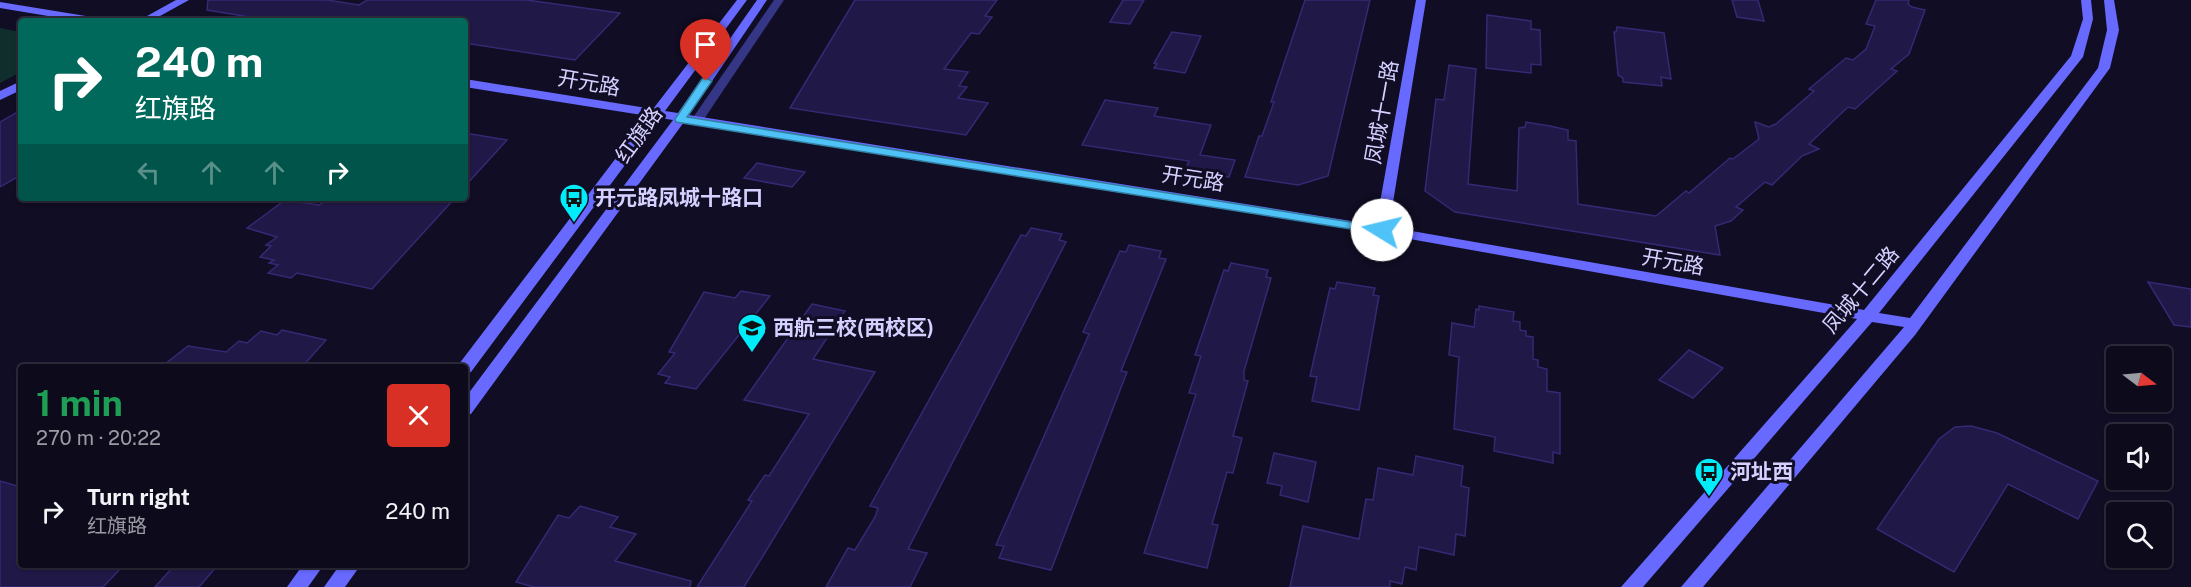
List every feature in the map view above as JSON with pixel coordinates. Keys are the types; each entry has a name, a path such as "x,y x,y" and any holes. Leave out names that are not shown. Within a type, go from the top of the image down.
{"street":[{"path":"149,18 184,0"},
{"name":"红旗路","path":"468,364 657,116 742,0"},
{"name":"红旗路","path":"468,406 680,119 762,0"},
{"path":"696,122 779,0"},
{"name":"凤城十一路","path":"1382,230 1420,0"},
{"name":"凤城十二路","path":"1631,587 1867,317 2077,57 2088,19 2086,0"},
{"path":"1690,587 1914,324 2104,68 2113,30 2109,0"},
{"path":"0,5 80,18"},
{"name":"开元路","path":"468,84 657,116 1382,230 1914,324"},
{"path":"0,96 18,87"},
{"path":"297,587 311,568"},
{"path":"334,587 348,568"}],"green space":[{"path":"0,28 18,31 18,74 0,83"}],"building":[{"path":"208,0 327,0 359,5 367,0 527,0 620,13 575,60 468,43 468,18 256,18 207,10"},
{"path":"855,0 997,0 985,16 992,17 979,34 971,33 944,69 968,72 959,86 967,87 958,98 988,103 966,135 790,108"},
{"path":"1123,0 1144,0 1130,24 1110,22"},
{"path":"1305,0 1370,0 1328,176 1298,185 1245,177 1274,102 1271,102"},
{"path":"1732,0 1758,0 1764,21 1737,17"},
{"path":"1876,0 1909,0 1908,4 1912,7 1925,10 1909,54 1891,69 1897,71 1855,109 1848,107 1809,144 1819,149 1802,156 1772,185 1765,182 1736,207 1743,210 1731,221 1715,226 1720,255 1455,212 1425,191 1436,99 1444,100 1449,65 1476,69 1468,184 1517,191 1519,128 1525,127 1526,122 1550,126 1568,130 1568,140 1576,141 1578,204 1656,216 1686,191 1689,193 1730,158 1733,159 1759,139 1755,122 1769,127 1776,124 1814,91 1809,89 1846,58 1853,60 1866,49 1875,26 1866,24"},
{"path":"1487,15 1531,21 1531,29 1540,30 1541,65 1531,64 1531,73 1486,68"},
{"path":"1617,27 1664,33 1671,79 1661,77 1662,86 1623,82 1623,78 1618,75 1614,32"},
{"path":"1172,32 1201,36 1185,73 1154,68 1157,64 1154,63"},
{"path":"1105,100 1158,108 1154,116 1211,125 1200,155 1235,160 1229,177 1185,171 1189,161 1082,145"},
{"path":"18,112 18,177 0,187 0,122"},
{"path":"468,134 507,140 468,183"},
{"path":"757,163 805,172 792,187 744,178"},
{"path":"284,201 319,205 325,201 452,201 372,289 297,273 291,278 268,273 278,265 269,263 274,260 260,257 271,246 266,245 277,237 247,228"},
{"path":"1031,228 1062,234 1059,240 1066,242 908,549 927,553 910,587 826,587 848,548 855,550 875,517 878,508 870,506 1021,235 1026,236"},
{"path":"1129,245 1161,251 1159,258 1166,259 1121,371 1127,372 1051,570 999,558 1004,546 996,545 1089,334 1083,332 1120,251 1126,252"},
{"path":"1231,263 1268,270 1266,277 1271,278 1244,371 1244,380 1248,381 1233,436 1242,438 1233,473 1227,472 1212,524 1218,525 1207,568 1144,553 1196,394 1189,393 1201,356 1195,355 1224,270 1228,271"},
{"path":"1337,282 1375,288 1373,295 1379,296 1359,410 1312,401 1317,377 1310,376 1330,288 1335,289"},
{"path":"2148,282 2191,289 2191,327 2174,325"},
{"path":"741,291 770,296 696,389 665,383 670,377 658,374 675,353 669,352 704,292 735,298"},
{"path":"812,304 845,311 813,359 875,372 744,587 697,587 752,501 748,500 765,475 769,476 809,414 744,400"},
{"path":"1479,306 1514,312 1513,321 1520,322 1520,330 1526,331 1526,336 1533,337 1533,359 1538,360 1538,367 1547,369 1547,391 1560,393 1560,454 1553,452 1553,463 1494,451 1495,437 1454,429 1459,357 1449,355 1452,323 1474,327 1476,309 1479,310"},
{"path":"282,330 326,340 305,364 165,364 188,346 226,352 239,341 247,343 261,331 277,335"},
{"path":"1689,350 1723,368 1693,398 1659,380"},
{"path":"1971,426 1997,433 2098,481 2078,519 2008,484 1954,572 1877,529 1939,439 1955,427"},
{"path":"1274,453 1316,462 1308,502 1280,495 1282,486 1267,483"},
{"path":"1416,456 1463,466 1461,486 1469,488 1465,536 1456,534 1454,555 1419,547 1416,570 1405,567 1402,584 1390,581 1390,587 1290,587 1303,526 1359,539 1366,499 1373,500 1378,468 1413,475"},
{"path":"0,481 18,486 18,568 121,568 103,587 0,587"},
{"path":"580,506 618,517 610,527 636,534 615,561 691,581 690,587 534,587 516,582 558,515 569,518"},
{"path":"172,568 215,568 199,587 155,587"}],"place":[{"name":"开元路凤城十路口","path":"574,224"},
{"name":"西航三校(西校区)","path":"752,354"},
{"name":"河址西","path":"1709,498"}],"route":[{"path":"706,81 680,119 1382,230"}]}
